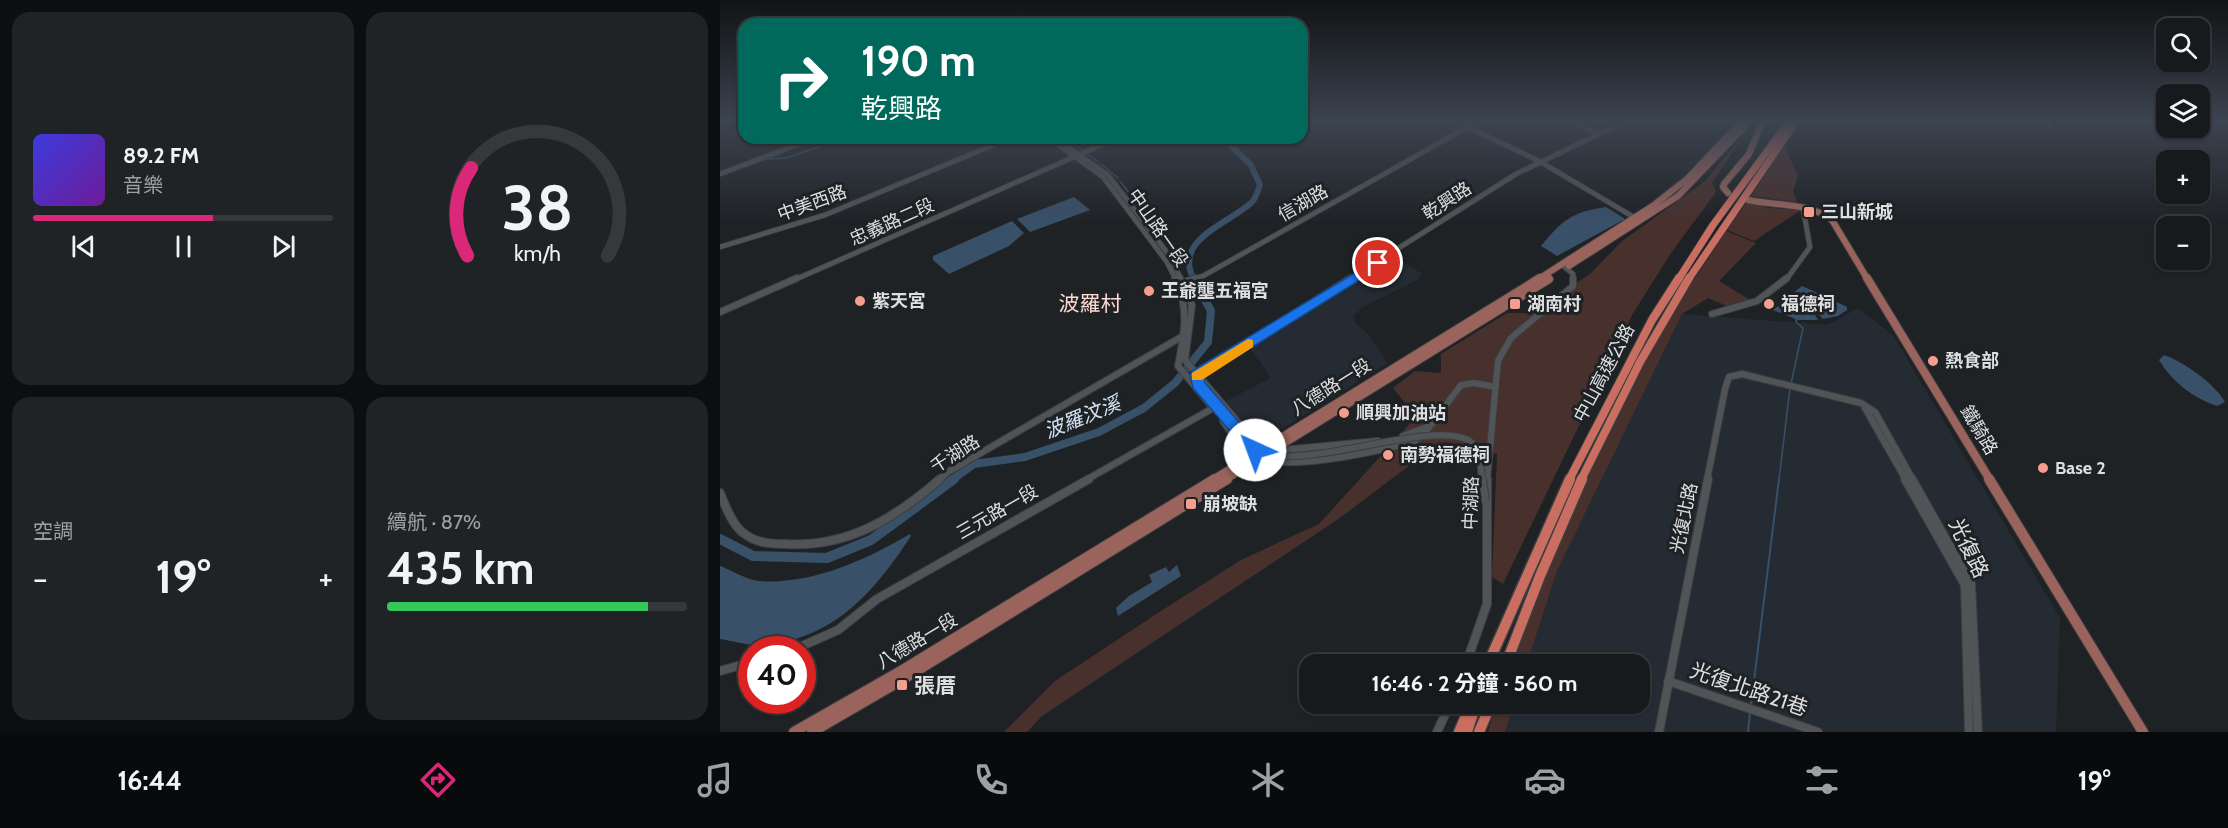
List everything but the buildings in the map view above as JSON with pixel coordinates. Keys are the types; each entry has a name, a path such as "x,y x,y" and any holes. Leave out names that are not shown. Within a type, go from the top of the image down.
{"highway":[{"name":"中山高速公路","path":"1493,654 1582,451 1652,320 1713,225 1768,154"},
{"name":"中山高速公路","path":"1510,654 1551,544 1597,445 1664,320 1770,154"},
{"path":"1459,732 1467,714"},
{"path":"1467,732 1473,714"},
{"path":"1479,732 1487,714"},
{"path":"1485,732 1490,714"}],"main road":[{"name":"八德路一段","path":"1638,219 1688,179 1711,154"},
{"name":"八德路一段","path":"812,732 905,678 1128,536 1563,267 1694,183 1720,154"},
{"path":"1728,193 1723,187 1724,183 1749,154"},
{"name":"鐵騎路","path":"1748,200 1768,206 1803,208 1822,213 1832,220 2143,732"},
{"name":"八德路一段","path":"794,732 1128,536"}],"street":[{"path":"720,174 772,154"},
{"name":"中美西路","path":"720,247 825,214 971,154"},
{"name":"中山路一段","path":"1074,154 1114,182 1172,259 1184,282 1192,305 1185,360 1197,375"},
{"name":"忠義路二段","path":"720,312 1081,154"},
{"name":"信湖路","path":"1184,282 1203,276 1417,154"},
{"path":"1525,154 1638,219"},
{"name":"乾興路","path":"1197,375 1539,161 1554,154"},
{"name":"中山路一段","path":"1077,156 1103,177 1165,258 1177,282 1185,307 1186,324 1178,366 1189,380"},
{"path":"1712,314 1733,312 1753,304 1774,291 1798,267 1810,247 1803,208"},
{"name":"中湖路","path":"1469,654 1486,604 1485,501 1498,361 1511,338 1545,307 1574,286 1573,274 1563,267"},
{"name":"千湖路","path":"720,493 731,519 743,533 761,543 778,546 810,546 867,531 911,504 948,472 1183,336"},
{"name":"光復北路","path":"1659,732 1729,378 1742,374 1861,403"},
{"path":"1197,375 1198,384"},
{"path":"1197,375 1261,454"},
{"path":"1189,380 1213,408 1261,454 1280,463 1384,449 1413,442 1424,434 1461,385 1474,383 1496,387"},
{"path":"1189,380 1198,384 1247,444 1271,456 1315,454 1440,434 1463,437 1473,443 1479,454 1485,501"},
{"name":"光復路","path":"1861,403 1873,417 1965,585 1969,732"},
{"name":"光復路","path":"1861,403 1875,412 1971,584 1978,732"},
{"name":"三元路一段","path":"816,641 848,625 877,599 1220,404"},
{"path":"1261,454 1383,440 1416,433 1432,423"},
{"path":"720,671 738,666"},
{"name":"光復北路21巷","path":"1668,681 1818,732"},
{"path":"1437,732 1445,714"}],"shaded area":[{"path":"1728,154 1731,154 1712,183 1716,192 1671,253 1632,315 1503,584 1492,577 1497,454 1445,442 1430,450 1337,520 1042,716 1027,732 1004,732 1055,681 1164,609 1241,560 1319,524 1416,417 1393,388 1415,371 1441,373 1441,354 1507,313 1531,313 1590,274 1621,242 1704,182"},
{"path":"1778,154 1788,154 1798,176 1793,191 1797,202 1751,196"},
{"path":"1747,202 1769,208 1801,210 1754,241 1727,230"},
{"path":"1726,231 1756,243 1719,281 1752,301 1732,308 1708,298 1682,314 1557,571 1530,654 1511,654 1553,544 1626,398 1674,309"},
{"path":"1392,255 1421,273 1419,279 1363,307 1353,316 1356,324 1368,334 1388,363 1261,442 1226,401 1271,378 1248,345"},
{"path":"1858,308 1893,335 2060,618 2056,732 1505,732 1511,714 1650,714 1650,654 1530,654 1557,571 1682,314 1828,325"},
{"path":"1493,714 1511,714 1505,732 1488,732"}],"water":[{"path":"1074,197 1090,210 1030,232 1017,219"},
{"path":"1606,207 1625,219 1557,256 1541,246 1569,219 1584,212"},
{"path":"1012,221 1024,233 1009,246 949,274 933,260 933,256"},
{"path":"1802,286 1825,296 1809,303 1788,297"},
{"path":"1831,299 1847,307 1847,310 1838,316 1823,319 1815,310"},
{"path":"1785,301 1812,310 1818,320 1798,320 1773,310"},
{"path":"2164,355 2198,374 2225,402 2217,406 2200,399 2184,388 2159,360"},
{"path":"910,534 911,536 883,576 851,608 833,622 802,636 738,636 738,643 720,639 720,566 754,580 779,581 818,575 875,553"},
{"path":"1177,565 1181,576 1118,616 1116,608 1129,596 1152,582 1149,575 1166,567 1169,572"}],"waterway":[{"path":"745,167 766,159 786,158 797,154"},
{"path":"1087,154 1098,162"},
{"name":"波羅汶溪","path":"1194,280 1189,266 1191,254 1197,243 1206,234 1242,210 1256,196 1260,185 1251,165 1240,154"},
{"path":"1101,164 1118,178"},
{"path":"1120,181 1146,215"},
{"path":"1165,240 1188,260"},
{"name":"波羅汶溪","path":"952,480 974,464 1025,457 1099,432 1144,408 1175,383 1208,342 1211,311 1194,280"},
{"path":"1791,384 1803,328 1796,322 1796,318"},
{"path":"1779,480 1790,388"},
{"name":"波羅汶溪","path":"720,539 753,556 827,558 871,540 954,479"},
{"path":"1751,705 1779,479"},
{"path":"1748,732 1750,713"}],"slow traffic":[{"path":"1197,376 1248,343"}],"place":[{"name":"三山新城","path":"1809,212"},
{"name":"王爺壟五福宮","path":"1149,291"},
{"name":"紫天宮","path":"860,301"},
{"name":"湖南村","path":"1515,304"},
{"name":"福德祠","path":"1769,304"},
{"name":"熱食部","path":"1933,361"},
{"name":"順興加油站","path":"1344,413"},
{"name":"南勢福德祠","path":"1388,455"},
{"name":"Base 2","path":"2043,468"},
{"name":"崩坡缺","path":"1191,504"},
{"name":"張厝","path":"902,685"}],"district":[{"name":"波羅村","path":"1090,303"}],"route":[{"path":"1255,450 1247,444 1198,384 1197,375 1378,263"}]}
